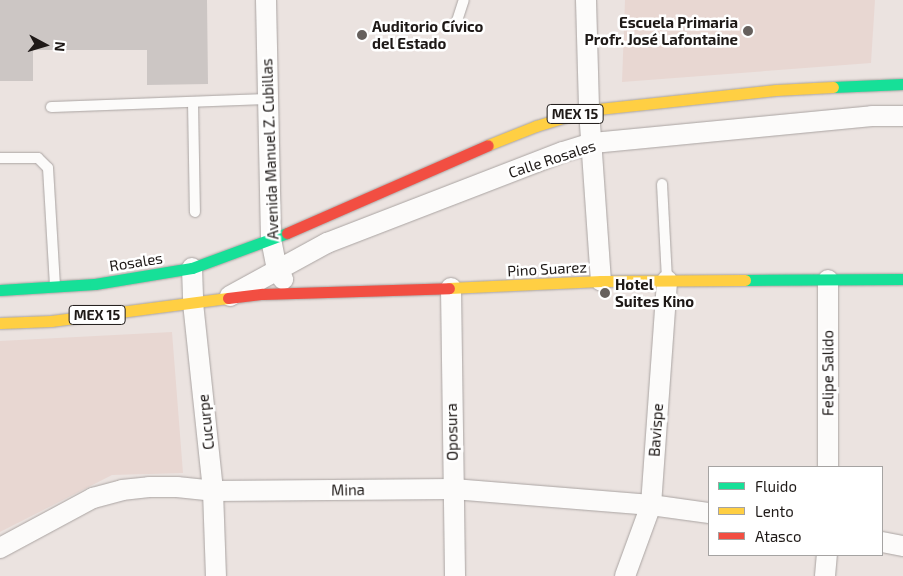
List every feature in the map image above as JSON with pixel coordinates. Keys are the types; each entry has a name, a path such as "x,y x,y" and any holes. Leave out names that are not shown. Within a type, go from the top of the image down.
{"main road":[{"name":"MEX 15","path":"270,239 337,212 474,150 536,126 589,110 776,90 903,84"},
{"name":"Rosales","path":"0,290 55,288 155,276 192,268 270,239"},
{"name":"Pino Suarez","path":"193,303 226,298 292,293 601,281 903,279"},
{"name":"MEX 15","path":"0,323 50,321 193,303"}],"street":[{"name":"Avenida Manuel Z. Cubillas","path":"266,0 270,239 277,269 292,293"},
{"path":"586,0 589,110 593,144 601,281"},
{"name":"Calle Rosales","path":"226,298 327,243 563,152 593,144 872,116 903,116"},
{"name":"Cucurpe","path":"192,268 193,303 213,491 216,576"},
{"name":"Felipe Salido","path":"828,280 828,466"},
{"name":"Bavispe","path":"625,576 650,505 667,281"},
{"name":"Oposura","path":"451,288 455,576"},
{"name":"Mina","path":"0,548 93,498 122,490 177,487 213,491 453,489 650,505 708,514"},
{"path":"883,542 903,546"},
{"path":"825,576 827,556"}],"lane":[{"path":"455,27 464,0"},
{"path":"51,107 268,99"},
{"path":"193,102 195,212"},
{"path":"0,158 38,158 48,168 55,288"},
{"path":"662,184 667,281"}],"shaded area":[{"name":"Escuela Primaria Profr. José Lafontaine","path":"625,0 875,0 871,63 622,82"},
{"path":"172,332 183,473 112,475 0,532 0,341"}],"building":[{"path":"0,0 207,0 208,84 147,85 147,50 33,50 33,81 0,81"}],"traffic: fast":[{"path":"833,87 903,84"},
{"path":"0,290 95,284 192,268 287,233"},
{"path":"745,280 903,279"}],"traffic: slow":[{"path":"488,145 536,126 589,110 776,90 833,87"},
{"path":"449,288 601,281 745,280"},
{"path":"0,323 51,321 228,298"}],"traffic: jam":[{"path":"287,233 488,145"},
{"path":"228,298 263,294 449,288"}],"place":[{"name":"Escuela Primaria Profr. José Lafontaine","path":"748,31"},
{"name":"Auditorio Cívico del Estado","path":"362,35"},
{"name":"Hotel Suites Kino","path":"605,293"}]}
